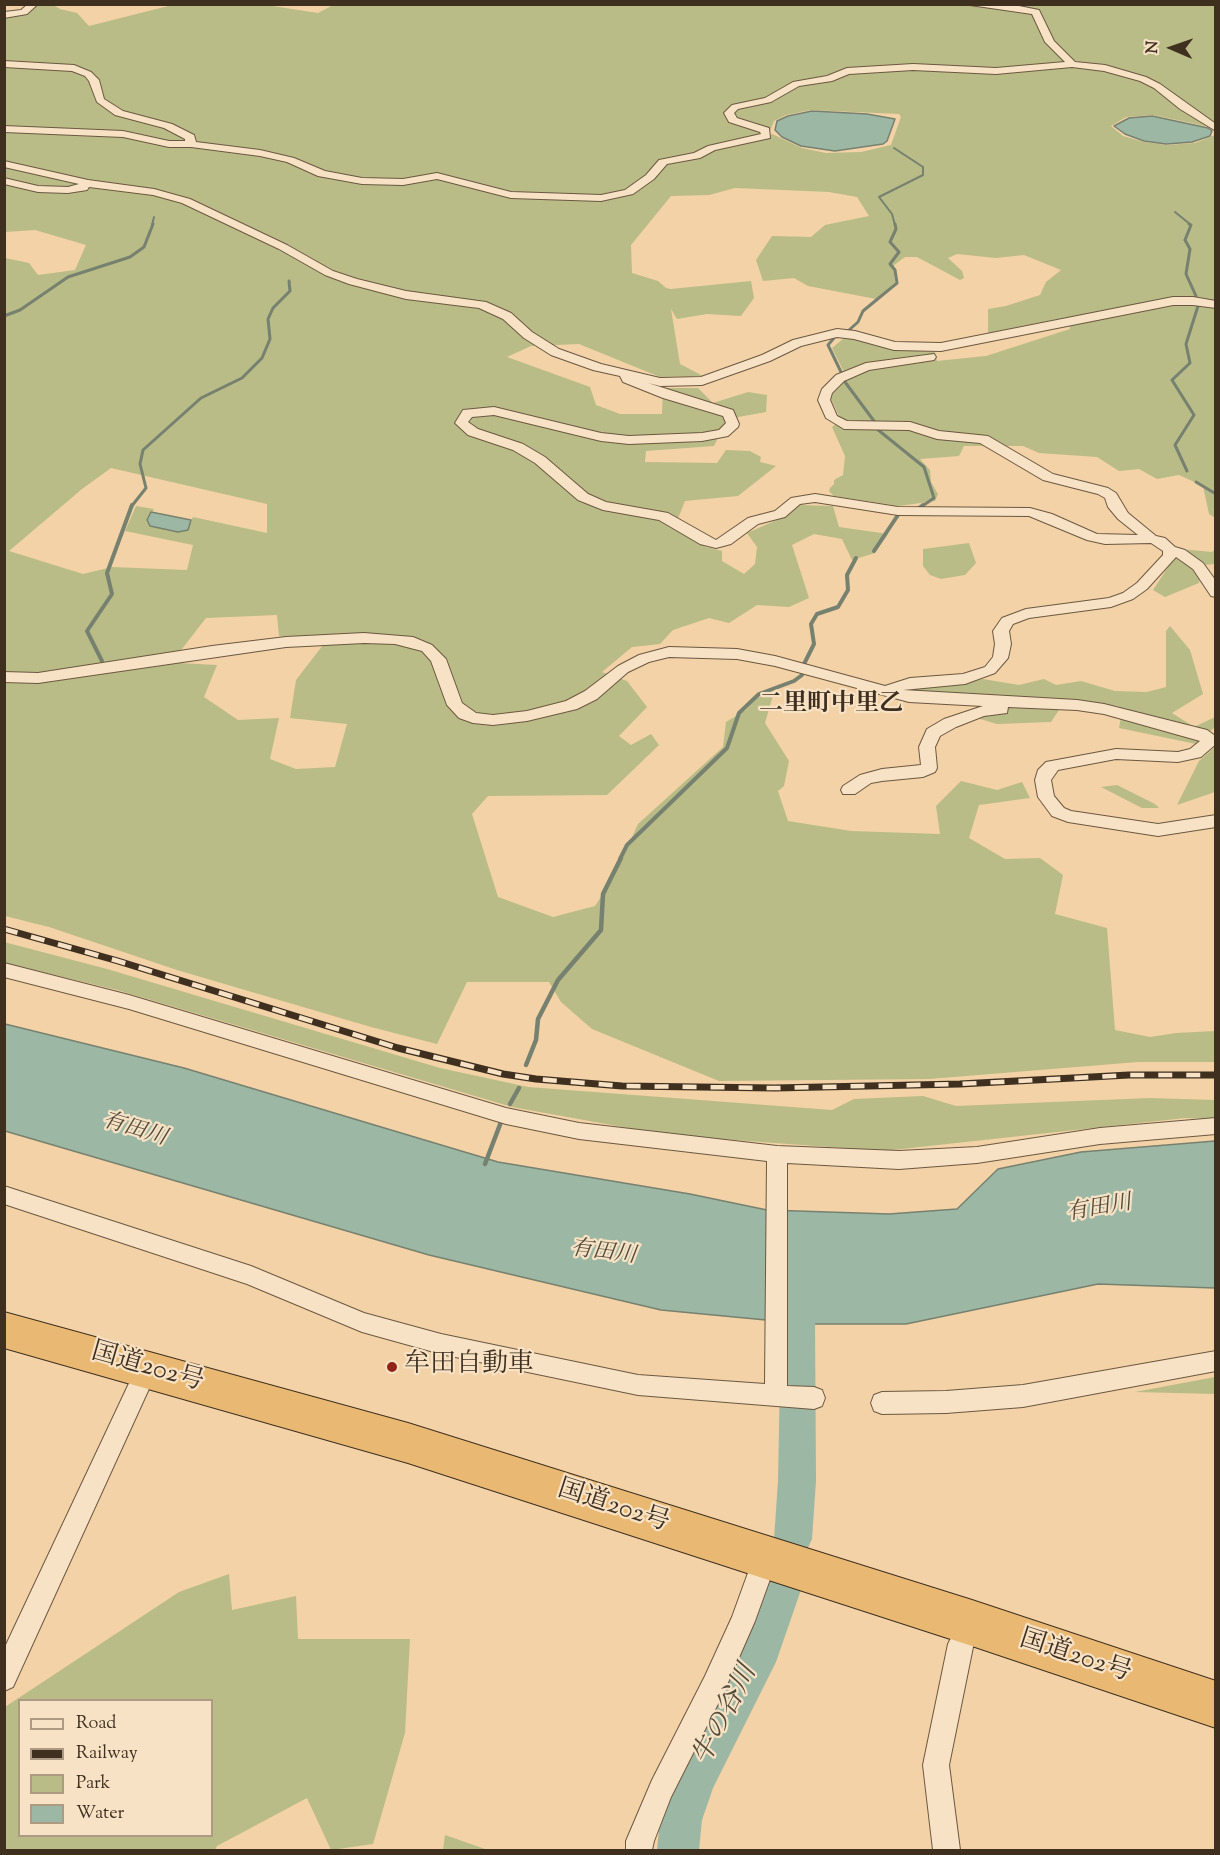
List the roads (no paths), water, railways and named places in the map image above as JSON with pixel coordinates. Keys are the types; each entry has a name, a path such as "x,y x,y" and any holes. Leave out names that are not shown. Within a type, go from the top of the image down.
{"highway":[{"name":"国道202号","path":"4,1329 408,1443 972,1623 1215,1705"}],"street":[{"path":"4,15 24,12 34,4"},
{"path":"967,4 1020,8 1036,12 1050,42 1072,64"},
{"path":"4,64 74,68 88,74 94,80 100,100 118,113 168,126 190,137 191,144"},
{"path":"4,129 123,134 169,144 191,144 277,156 322,174 362,181 403,182 437,176 511,195 601,198 629,192 650,177 663,162 766,136 765,130 733,120 729,113 735,107 768,100 796,84 829,79 847,71 913,67 996,70 1072,64 1105,68 1143,79 1157,86 1215,128"},
{"path":"4,164 85,183 154,192 186,201 337,276 377,289 490,308 507,316 528,335 555,352 626,375 660,382 702,381 766,358 797,343 837,333 915,348 941,347 1173,301 1193,301 1215,305"},
{"path":"4,181 38,189 68,190 82,188 85,183"},
{"path":"991,338 986,347 951,355 866,367 840,378 826,392 824,400 832,418 844,425 910,426 937,435 983,439 1048,477 1103,491 1111,496 1115,507 1151,539"},
{"path":"626,375 627,379 667,395 728,413 733,424 723,433 702,437 629,440 601,437 494,411 468,413 461,423 473,432 518,447 540,460 583,497 603,506 663,516 705,541 716,544 726,542 753,521 780,514 796,501 815,498 898,510 1030,512 1092,537 1106,540 1151,539 1160,541 1170,550 1180,553 1198,566 1215,592"},
{"path":"885,691 910,683 964,679 990,670 1000,658 1003,644 1001,631 1007,621 1026,614 1111,602 1128,596 1142,586 1170,556 1170,550"},
{"path":"4,677 38,678 286,642 364,638 412,642 427,648 438,659 455,705 473,718 493,720 528,716 571,705 591,695 622,669 644,658 669,652 737,654 774,661 909,697 1043,703 1104,709 1212,737 1195,753 1178,757 1116,754 1066,762 1052,766 1044,774 1043,780 1046,797 1052,806 1058,812 1068,816 1158,830 1215,821"},
{"path":"849,790 866,780 882,775 913,773 929,768 927,747 933,733 950,723 982,711 1028,710 1043,703"},
{"path":"4,970 129,1002 506,1116 579,1131 777,1154 899,1160 977,1155 1100,1136 1215,1126"},
{"path":"776,1394 777,1154"},
{"path":"4,1195 251,1276 362,1322 441,1344 638,1385 814,1398"},
{"path":"882,1403 946,1402 1023,1396 1215,1361"},
{"path":"4,1678 147,1369"},
{"path":"639,1851 640,1841 661,1789 714,1685 743,1621 766,1557"},
{"path":"946,1851 936,1765 961,1644 972,1623"}],"water":[{"path":"812,111 867,114 895,119 887,141 883,144 835,151 801,146 782,137 775,130 777,121"},
{"path":"1152,116 1208,128 1212,131 1210,136 1192,142 1166,144 1144,141 1125,134 1114,126 1129,118"},
{"path":"151,512 191,520 188,530 178,532 150,526 147,520"},
{"name":"有田川","path":"5,1024 184,1068 498,1162 690,1194 767,1210 889,1214 957,1209 998,1169 1081,1152 1215,1141 1215,1288 1098,1284 906,1324 808,1324 661,1310 429,1255 5,1131"}],"waterway":[{"path":"894,148 923,167 923,175 879,197 892,214 895,225"},
{"path":"1175,212 1191,225"},
{"path":"152,225 154,217"},
{"path":"4,316 20,310 68,277 130,257 144,247 153,224"},
{"path":"848,331 858,322 863,311 897,283 895,270 890,264 899,252 890,242 896,229 895,224"},
{"path":"1191,225 1185,240 1190,249 1186,274 1196,296"},
{"path":"131,506 146,488 140,464 143,450 201,398 242,378 262,358 270,339 268,319 273,308 290,291 289,281"},
{"path":"1187,471 1175,445 1194,415 1172,380 1190,363 1186,344 1198,306"},
{"path":"834,338 828,345 842,374"},
{"path":"845,382 874,421"},
{"path":"877,429 924,467 934,498 921,507"},
{"path":"1196,482 1216,494"},
{"path":"919,508 923,505"},
{"path":"102,661 87,631 112,594 107,573 131,506"},
{"path":"874,551 898,515"},
{"path":"804,664 814,644 811,624 817,614 838,607 848,590 847,575 856,558"},
{"path":"620,859 627,845 727,748 739,713 759,694 794,681 802,675"},
{"path":"526,1065 536,1040 538,1019 558,980 601,930 603,894 621,858"},
{"path":"510,1104 519,1088"},
{"path":"485,1164 501,1122"},
{"name":"牛の谷川","path":"791,1284 798,1320 797,1481 793,1539"},
{"name":"牛の谷川","path":"678,1850 681,1820 694,1781 762,1648 784,1584"}],"railway":[{"path":"4,929 118,961 398,1048 503,1074 536,1079 622,1086 775,1088 960,1084 1129,1075 1216,1075"}],"place":[{"name":"牟田自動車","path":"392,1367"}],"district":[{"name":"二里町中里乙","path":"831,706"}]}
